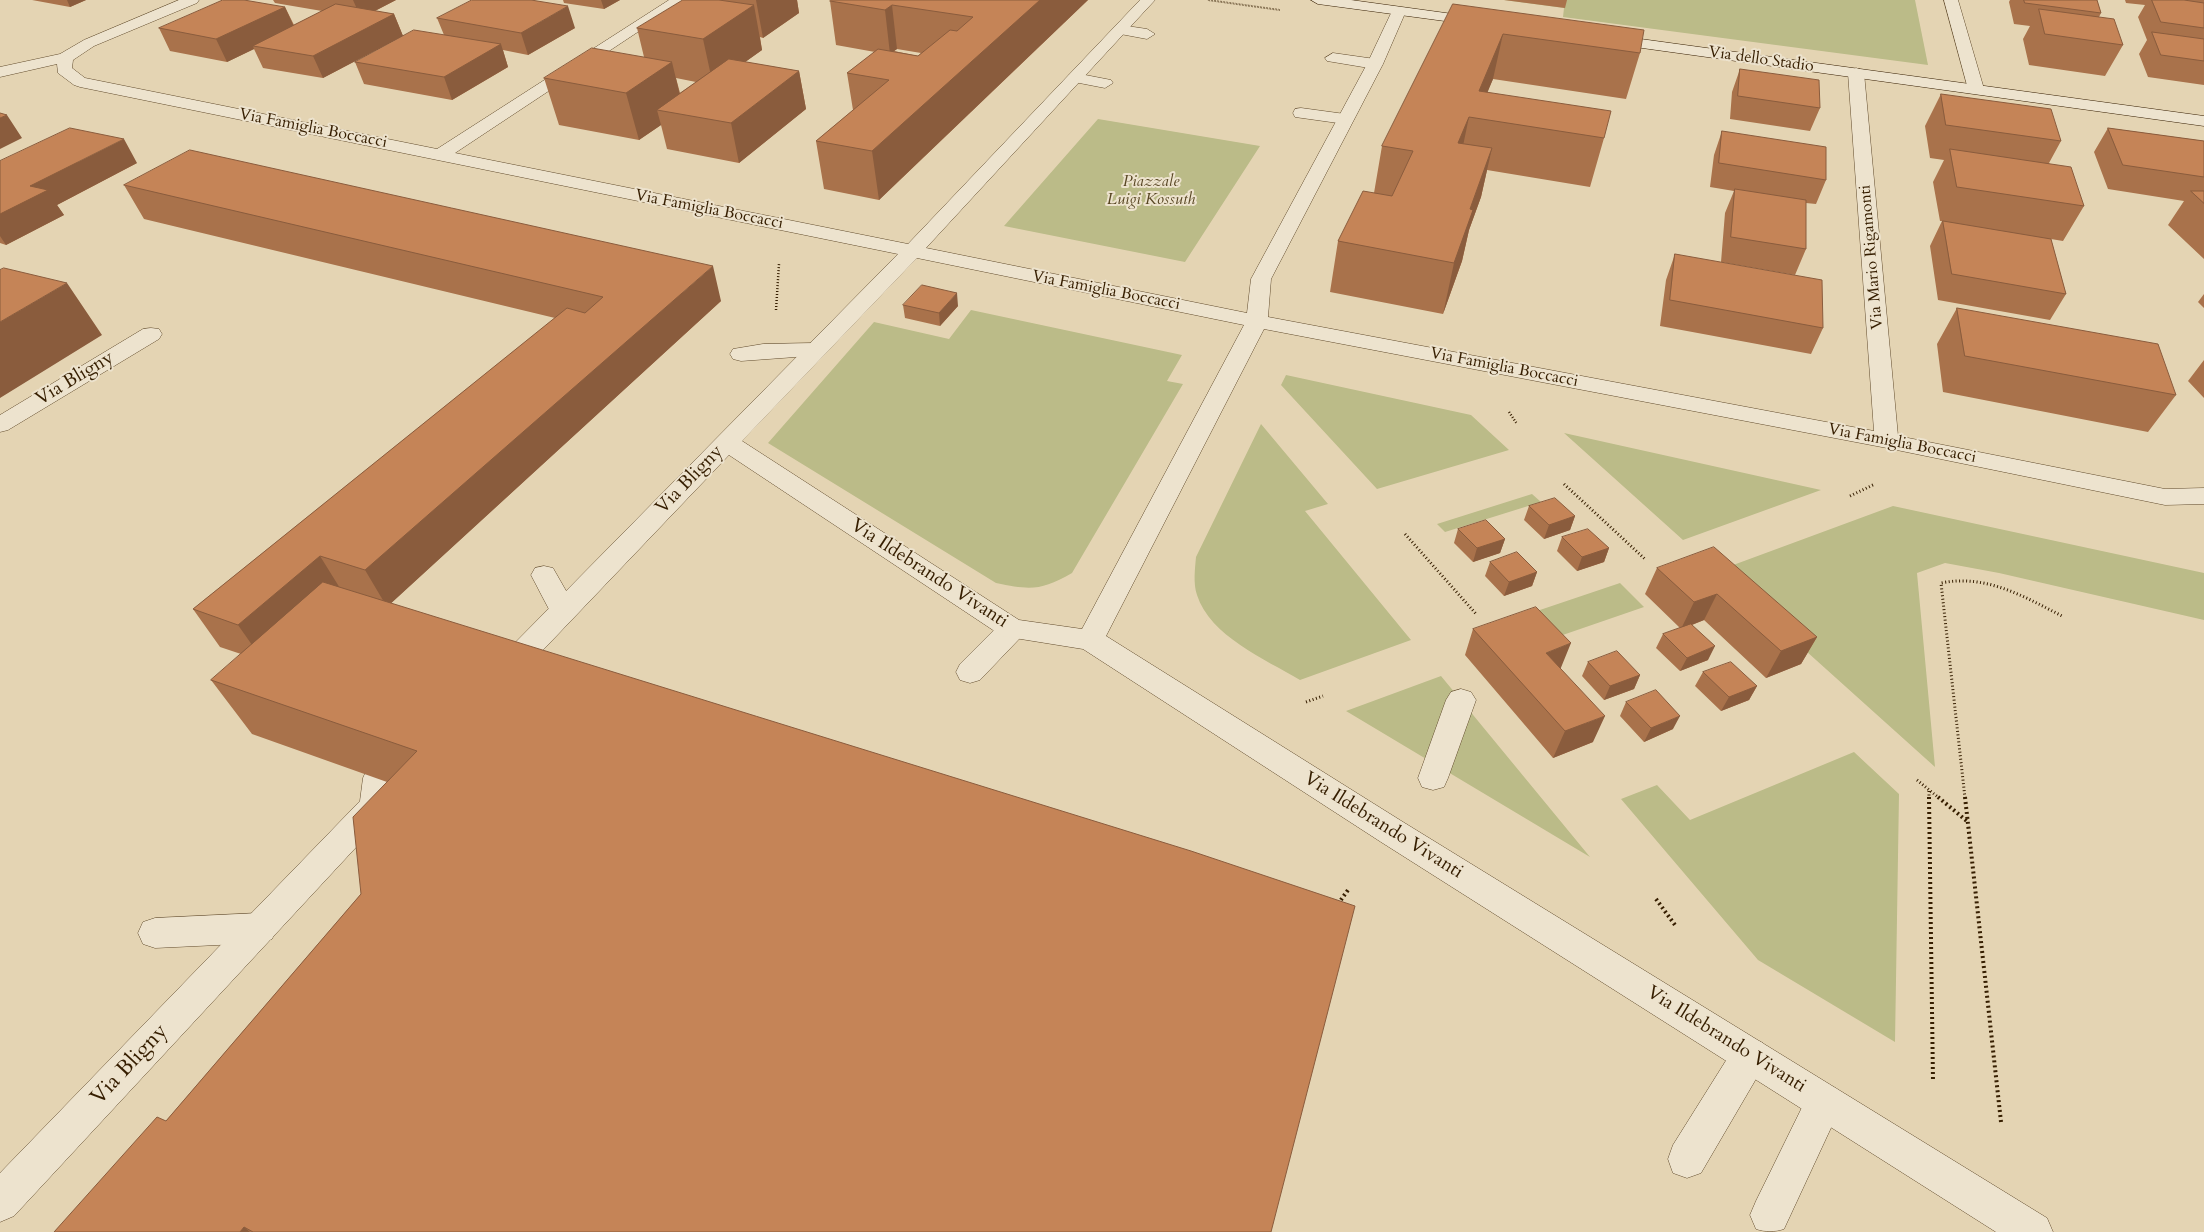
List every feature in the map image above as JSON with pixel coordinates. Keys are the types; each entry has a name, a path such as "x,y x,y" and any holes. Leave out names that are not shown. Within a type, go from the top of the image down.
{"street":[{"path":"0,72 11,68 65,58 89,43 192,0"},
{"path":"440,155 680,0"},
{"path":"912,251 1148,0"},
{"path":"1318,0 1496,24"},
{"path":"1951,0 1976,90"},
{"path":"1090,640 1257,321 1261,279 1375,64 1399,11"},
{"path":"1120,30 1147,34"},
{"name":"Via dello Stadio","path":"1584,36 2204,122"},
{"name":"Via Famiglia Boccacci","path":"65,58 64,70 80,82 1257,321 1887,441 2165,497 2204,512"},
{"path":"1333,58 1375,64"},
{"name":"Via Mario Rigamonti","path":"1856,73 1887,441"},
{"path":"1075,78 1105,82"},
{"path":"1301,113 1345,120"},
{"name":"Via Bligny","path":"478,675 513,674 563,610 912,251"},
{"name":"Via Bligny","path":"0,425 151,334"},
{"path":"741,354 763,351 816,350"},
{"name":"Via Ildebrando Vivanti","path":"726,442 1012,630 1090,640 1392,832 2032,1232"},
{"name":"Via Famiglia Boccacci","path":"2165,497 2204,496"},
{"path":"544,575 563,610"},
{"path":"970,672 1012,630"},
{"path":"1433,778 1461,700"},
{"name":"Via Bligny","path":"0,1202 386,793"},
{"path":"154,933 260,928"},
{"path":"1687,1159 1750,1055"},
{"path":"1770,1215 1824,1102"}],"path":[{"path":"776,314 779,258"},
{"path":"1506,407 1517,424"},
{"path":"1564,484 1646,560"},
{"path":"1850,496 1876,484"},
{"path":"1405,534 1477,615"},
{"path":"2001,1122 1941,583 1957,578 2002,586 2062,616"},
{"path":"1306,702 1323,696"},
{"path":"1917,780 1968,822"},
{"path":"1930,791 1932,1081"},
{"path":"1336,906 1348,890"},
{"path":"1656,899 1675,925"}],"green space":[{"path":"1504,0 1915,0 1928,65 1563,17 1564,8"},
{"name":"Piazzale Luigi Kossuth","path":"1098,119 1260,146 1185,262 1004,226"},
{"path":"971,310 1182,355 1167,381 1183,384 1072,573 1043,586 1027,588 996,583 768,443 874,322 949,339"},
{"path":"1286,375 1471,415 1509,450 1377,489 1281,385"},
{"path":"1261,424 1328,504 1305,511 1411,640 1300,680 1240,645 1214,623 1204,610 1195,586 1196,557"},
{"path":"1564,433 1821,490 1683,540"},
{"path":"1532,494 1541,502 1445,532 1437,524"},
{"path":"1893,506 2204,573 2204,620 1999,573 1945,563 1917,573 1935,767 1717,571"},
{"path":"1620,583 1644,607 1554,638 1531,613"},
{"path":"1441,676 1590,857 1346,711"},
{"path":"1854,752 1899,794 1895,1042 1758,960 1621,799 1657,785 1690,820"}],"building":[{"path":"223,0 244,0 285,7 216,39 159,28"},
{"path":"472,0 531,0 568,6 521,33 437,18"},
{"path":"683,0 719,0 754,5 703,39 637,28"},
{"path":"831,0 1040,0 872,151 816,141 889,80 847,73 878,49 918,56 950,30 957,31 973,17 892,5 885,10"},
{"path":"2024,0 2097,0 2101,13 2025,3"},
{"path":"2152,0 2184,0 2204,3 2204,28 2161,22"},
{"path":"336,4 394,14 313,56 253,46"},
{"path":"1453,4 1644,30 1640,53 1503,34 1479,91 1611,111 1604,138 1469,117 1458,143 1492,148 1470,209 1473,210 1454,263 1338,241 1363,191 1392,196 1413,151 1382,146"},
{"path":"2039,9 2114,19 2123,45 2045,34"},
{"path":"414,30 501,44 444,77 355,62"},
{"path":"2152,32 2204,39 2204,61 2161,55"},
{"path":"592,48 672,62 626,93 544,78"},
{"path":"729,59 799,71 731,123 657,110"},
{"path":"1740,69 1819,80 1820,108 1738,96"},
{"path":"1941,94 2051,109 2061,141 1946,125"},
{"path":"0,113 7,115 0,118"},
{"path":"70,128 124,139 30,186 48,190 0,214 0,161"},
{"path":"2108,128 2204,141 2204,177 2123,165"},
{"path":"1722,131 1826,147 1826,180 1719,163"},
{"path":"1950,149 2071,167 2084,206 1957,187"},
{"path":"190,150 713,266 365,570 320,556 238,625 193,609 567,308 585,313 603,297 124,185"},
{"path":"1735,189 1806,200 1806,249 1731,237"},
{"path":"2191,191 2204,191 2204,203"},
{"path":"1943,221 2051,239 2066,294 1952,274"},
{"path":"1675,254 1822,280 1823,328 1670,300"},
{"path":"4,268 67,283 0,322 0,270"},
{"path":"922,285 957,293 939,313 903,305"},
{"path":"1957,308 2158,344 2176,395 1965,356"},
{"path":"1555,498 1575,516 1549,525 1529,506"},
{"path":"1486,520 1505,539 1477,548 1458,529"},
{"path":"1588,529 1609,548 1582,557 1562,537"},
{"path":"1714,547 1817,637 1781,651 1717,594 1694,602 1657,568"},
{"path":"1517,552 1537,572 1509,582 1490,562"},
{"path":"323,582 1191,851 1355,906 1271,1232 253,1232 244,1227 240,1232 54,1232 157,1117 166,1121 361,894 353,817 417,751 211,680"},
{"path":"1536,607 1571,643 1546,653 1605,716 1565,731 1473,629"},
{"path":"1691,624 1715,646 1687,658 1663,634"},
{"path":"1617,651 1640,675 1610,686 1588,662"},
{"path":"1731,662 1757,686 1729,697 1703,672"},
{"path":"1656,690 1680,716 1651,728 1626,702"}]}
